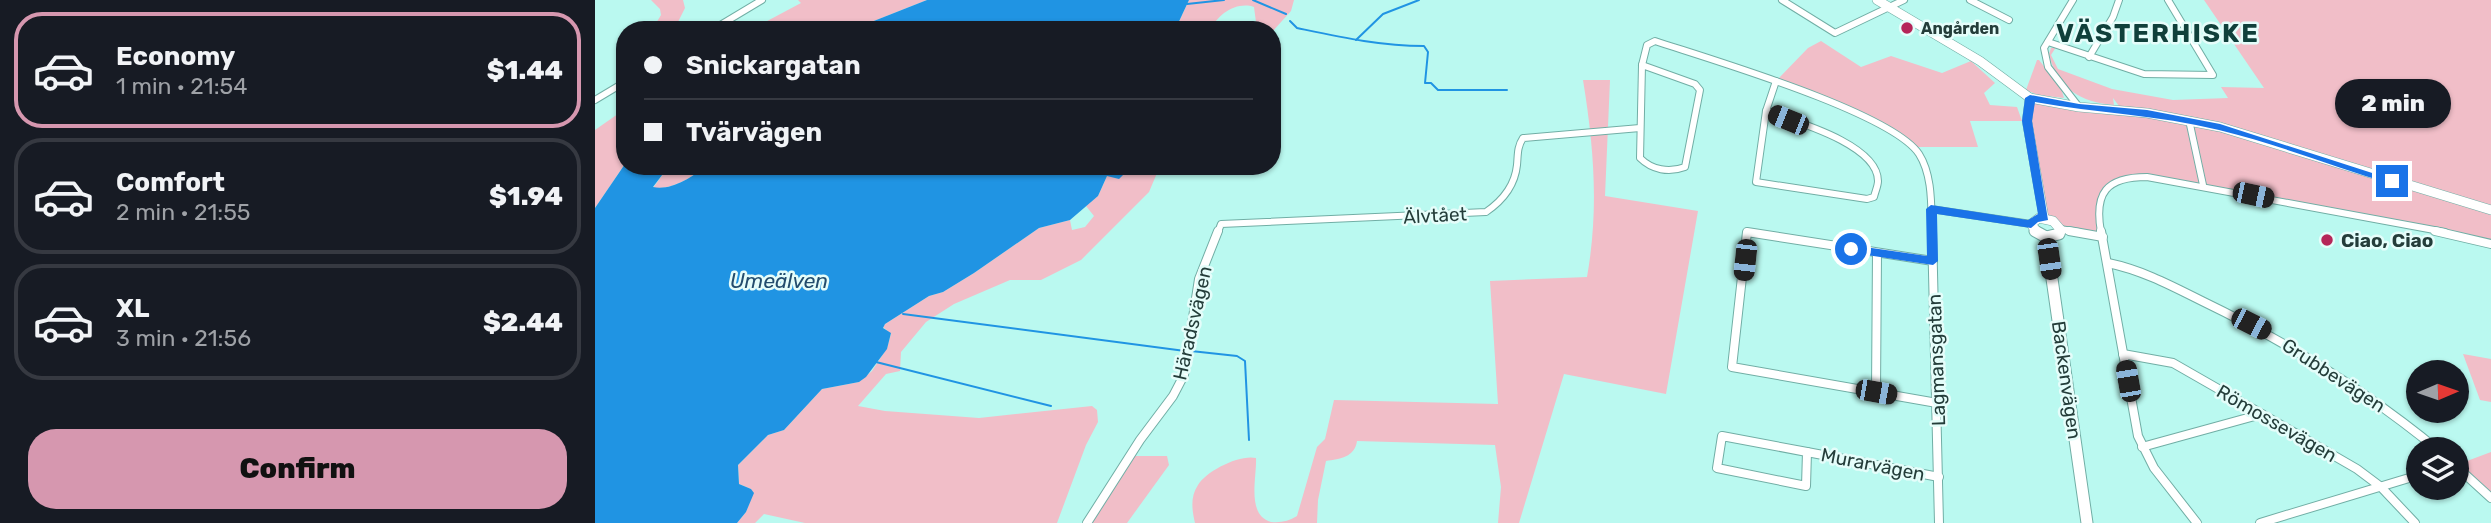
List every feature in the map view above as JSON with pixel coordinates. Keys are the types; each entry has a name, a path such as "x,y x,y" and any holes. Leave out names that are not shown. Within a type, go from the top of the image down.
{"street":[{"path":"727,21 762,0"},
{"path":"1783,0 1835,33 1904,0"},
{"path":"1877,0 1980,61 2030,98 2079,107 2114,109 2189,120 2245,134 2491,210"},
{"path":"1970,0 2009,20"},
{"path":"2073,0 2044,48 2048,67 2079,107"},
{"path":"2089,57 2113,17 2119,0"},
{"path":"2048,42 2144,74 2213,75 2168,0"},
{"name":"Lagmansgatan","path":"1642,65 1647,45 1655,41 1776,81 1879,123 1908,140 1921,158 1927,171 1931,209 1940,523"},
{"path":"1642,65 1700,87 1683,169 1650,166 1641,162 1642,65"},
{"path":"1766,111 1853,146 1867,155 1875,166 1877,175 1874,197 1867,199 1756,182 1766,111 1776,81"},
{"path":"595,100 616,87"},
{"path":"2030,98 2027,121 2044,218"},
{"path":"2189,120 2203,185"},
{"name":"Älvtået","path":"1221,224 1486,212 1500,200 1510,185 1517,166 1517,146 1523,138 1640,128"},
{"path":"2197,523 2154,468 2142,447 2098,213 2099,200 2104,189 2126,178 2146,177 2203,185 2491,244"},
{"path":"1931,209 2031,224"},
{"path":"2031,224 2035,219 2044,218 2053,221 2060,229 2103,237"},
{"name":"Häradsvägen","path":"1087,523 1140,440 1173,396 1184,375 1199,279 1221,224"},
{"path":"2031,224 2035,232 2046,237 2057,236 2060,229"},
{"path":"1933,261 1747,232 1732,367 1937,403"},
{"name":"Backenvägen","path":"2046,237 2087,523"},
{"path":"1876,392 1877,253"},
{"name":"Grubbevägen","path":"2108,263 2148,273 2291,345 2368,396 2421,437"},
{"name":"Römossevägen","path":"2123,354 2173,363 2262,414 2357,469 2381,487 2415,523"},
{"path":"2142,447 2262,414"},
{"name":"Murarvägen","path":"1807,451 1806,486 1717,468 1722,436 1807,451 1939,477"},
{"path":"2469,478 2491,498"},
{"path":"2260,523 2406,479"}],"shaded area":[{"path":"651,0 683,0 685,8 678,21 657,21 661,15 660,9"},
{"path":"798,0 927,0 874,21 767,21 801,3"},
{"path":"1189,0 1294,0 1291,11 1281,22 1256,21 1254,7 1248,6 1228,10 1216,21 1179,21"},
{"path":"2204,0 2491,0 2491,244 2158,178 2126,178 2100,196 2103,237 2060,229 2044,218 2027,121 2030,98 2079,107 2119,106 2113,98 2114,105 2091,101 2072,92 2064,85 2053,66 2049,54 2051,48 2056,47 2051,55 2058,69 2112,89 2173,100 2228,98 2221,87 2264,88"},
{"path":"1821,41 1861,67 1891,56 1942,73 1971,61 1995,83 1984,93 1990,105 2017,107 2022,121 1970,121 1978,147 1914,147 1898,134 1776,81 1808,48"},
{"path":"2037,60 2061,88 2064,98 2038,95 2026,90"},
{"path":"1583,80 1610,80 1605,196 1698,211 1666,394 1564,374 1519,523 1498,523 1501,487 1495,445 1357,441 1350,454 1326,461 1318,500 1317,523 1195,523 1193,499 1202,480 1224,465 1249,457 1256,458 1255,494 1258,512 1271,522 1297,516 1317,447 1325,439 1334,400 1498,404 1490,281 1587,277 1593,227 1594,178"},
{"path":"616,115 618,175 595,208 595,130"},
{"path":"662,175 694,175 667,187 653,188"},
{"path":"1156,175 1149,192 1081,260 1041,280 1010,280 954,304 926,322 901,352 900,371 886,374 858,406 885,411 979,418 1092,406 1097,410 1098,422 1086,445 1057,523 805,523 764,514 755,523 737,523 746,512 753,493 751,489 739,484 738,465 768,435 784,430 822,389 859,382 872,371 887,348 891,334 883,327 885,324 929,296 943,292 974,273 1039,228 1070,220 1072,230 1085,227 1094,216 1086,206 1098,196 1107,176"},
{"path":"2463,354 2491,359 2491,402 2480,400 2469,370 2469,360 2465,360"},
{"path":"2491,452 2491,497 2469,474 2469,460"},
{"path":"1135,456 1167,456 1169,465 1127,523 1092,523"}],"water":[{"path":"927,0 1189,0 1179,21 874,21"},
{"name":"Umeälven","path":"618,175 662,175 653,187 660,188 694,175 1123,175 1119,179 1107,176 1098,196 1070,220 1039,228 974,273 943,292 929,296 885,324 883,328 891,333 887,349 866,377 859,382 822,389 784,430 768,435 738,465 739,484 754,493 746,512 737,523 595,523 595,208"}],"waterway":[{"path":"1187,4 1224,0"},
{"path":"1253,0 1286,14"},
{"path":"1356,40 1383,14 1419,0"},
{"path":"1290,21 1297,28 1356,40"},
{"path":"1356,40 1424,46 1428,52 1425,83 1431,83 1438,90 1507,90"},
{"path":"903,314 1185,351"},
{"path":"1191,351 1237,356 1245,361 1249,440"},
{"path":"876,362 1051,406"}],"place":[{"name":"Angården","path":"1907,28"},
{"name":"Ciao, Ciao","path":"2327,240"}],"district":[{"name":"VÄSTERHISKE","path":"2158,33"}],"route":[{"path":"1851,249 1933,261 1931,209 2031,224 2035,219 2044,218 2027,121 2030,98 2054,104 2147,113 2200,122 2392,181"}]}
